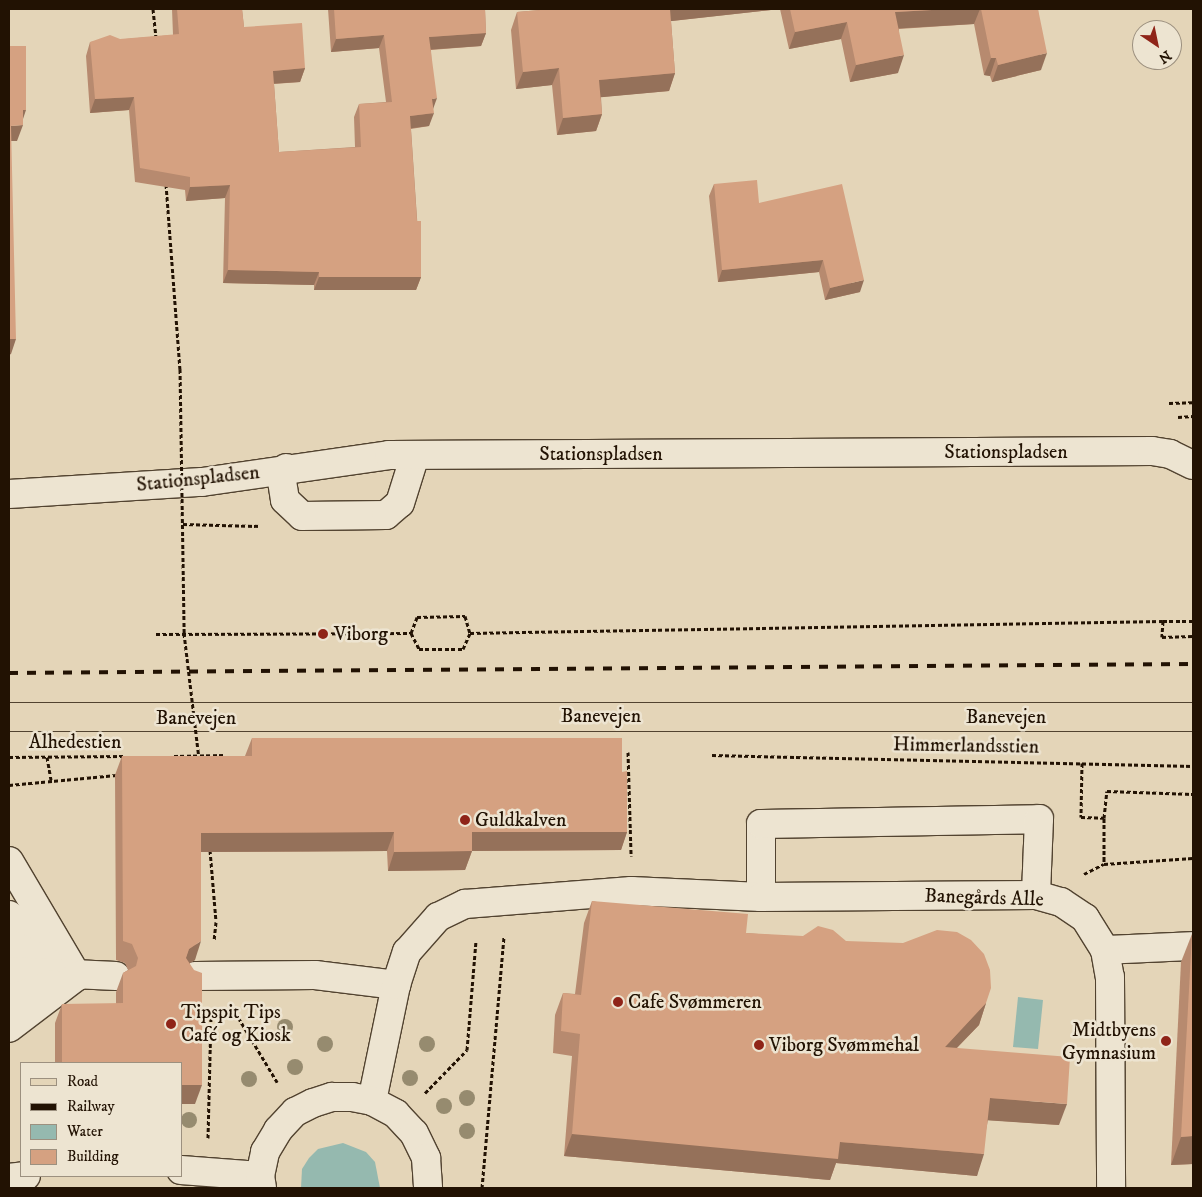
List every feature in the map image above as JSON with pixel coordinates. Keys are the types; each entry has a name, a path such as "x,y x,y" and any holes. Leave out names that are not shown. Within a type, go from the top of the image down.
{"main road":[{"name":"Banevejen","path":"9,718 1193,717"}],"street":[{"name":"Stationspladsen","path":"9,494 202,482 286,468 389,455 1152,451 1170,454 1193,465"},
{"path":"286,468 282,481 285,500 302,516 386,515 400,503 415,455"},
{"path":"761,896 761,824 1039,819 1036,895"},
{"path":"9,861 77,976"},
{"path":"9,888 77,976"},
{"name":"Banegårds Alle","path":"372,1101 396,985 407,952 438,917 465,904 508,899 632,891 761,896 1036,895 1061,902 1085,918 1104,950 1110,977 1111,1188"},
{"path":"9,916 77,976"},
{"path":"9,943 77,976"},
{"path":"1104,950 1193,946"},
{"path":"9,971 77,976 116,976"},
{"path":"204,975 315,975 396,985"},
{"path":"9,1000 77,976"},
{"path":"9,1028 77,976"},
{"path":"182,1170 210,1172 261,1182 266,1152 278,1130 295,1112 332,1097 372,1101 401,1119 414,1133 426,1158 428,1188"}],"path":[{"path":"153,9 156,48"},
{"path":"166,174 180,370 184,633 199,762"},
{"path":"1170,403 1193,402"},
{"path":"1170,418 1193,416"},
{"path":"183,524 264,526"},
{"path":"464,616 470,633 463,649 419,649 412,633 417,617 464,616"},
{"path":"1162,621 1162,637 1193,636"},
{"path":"470,633 1193,621"},
{"path":"156,634 412,633"},
{"path":"628,752 632,891"},
{"path":"164,756 232,755"},
{"name":"Alhedestien","path":"9,757 134,756"},
{"name":"Himmerlandsstien","path":"738,756 1193,766"},
{"path":"47,757 50,780"},
{"path":"1082,763 1082,818 1104,818"},
{"path":"9,786 50,780 123,775"},
{"path":"1104,864 1104,818 1107,791 1193,794"},
{"path":"209,844 216,922"},
{"path":"1134,864 1193,858"},
{"path":"482,1188 508,899"},
{"path":"401,1119 468,1050 480,902"},
{"path":"204,975 295,1112"},
{"path":"204,975 210,1172"}],"water":[{"path":"1018,997 1043,1000 1038,1049 1013,1047"},
{"path":"343,1143 366,1152 375,1162 380,1188 301,1188 302,1169 309,1158 318,1149"}],"building":[{"path":"177,9 242,9 244,27 302,23 305,68 273,71 279,152 361,147 359,104 392,102 384,35 336,39 334,9 485,9 486,33 429,37 437,98 432,99 434,113 410,116 417,221 421,221 421,277 319,277 319,272 228,270 230,185 190,187 190,177 140,168 134,97 95,99 90,42 110,35 120,39 179,34"},
{"path":"552,9 670,9 675,73 599,80 602,114 563,118 559,68 523,72 517,12"},
{"path":"790,9 950,9 895,12 904,55 856,65 847,22 795,32"},
{"path":"981,9 1038,9 1047,53 998,65 996,58 991,58"},
{"path":"9,46 26,46 26,110 23,110 23,125 11,126 16,339 9,339"},
{"path":"757,180 759,203 842,184 864,280 830,288 823,260 722,270 714,184"},
{"path":"252,738 622,738 622,772 627,771 627,832 472,832 472,851 394,852 394,832 201,833 201,941 189,949 186,958 194,970 202,973 202,1085 182,1085 182,1062 62,1062 62,1004 123,1003 123,973 136,966 138,958 132,944 123,941 122,756 252,756"},
{"name":"Viborg Svømmehal","path":"592,901 748,914 746,933 803,936 818,926 833,930 846,941 903,943 937,930 957,932 971,940 984,954 990,970 991,988 986,1003 945,1047 1070,1057 1067,1104 990,1098 984,1154 840,1142 838,1159 572,1134 580,1034 561,1031 563,993 581,995"},
{"path":"1192,934 1193,1136 1181,1137"}],"railway":[{"path":"9,673 1193,664"}],"place":[{"name":"Viborg","path":"323,634"},
{"name":"Guldkalven","path":"465,820"},
{"name":"Cafe Svømmeren","path":"618,1002"},
{"name":"Tipspit Tips Café og Kiosk","path":"171,1024"},
{"name":"Midtbyens Gymnasium","path":"1166,1041"},
{"name":"Viborg Svømmehal","path":"759,1045"}]}
